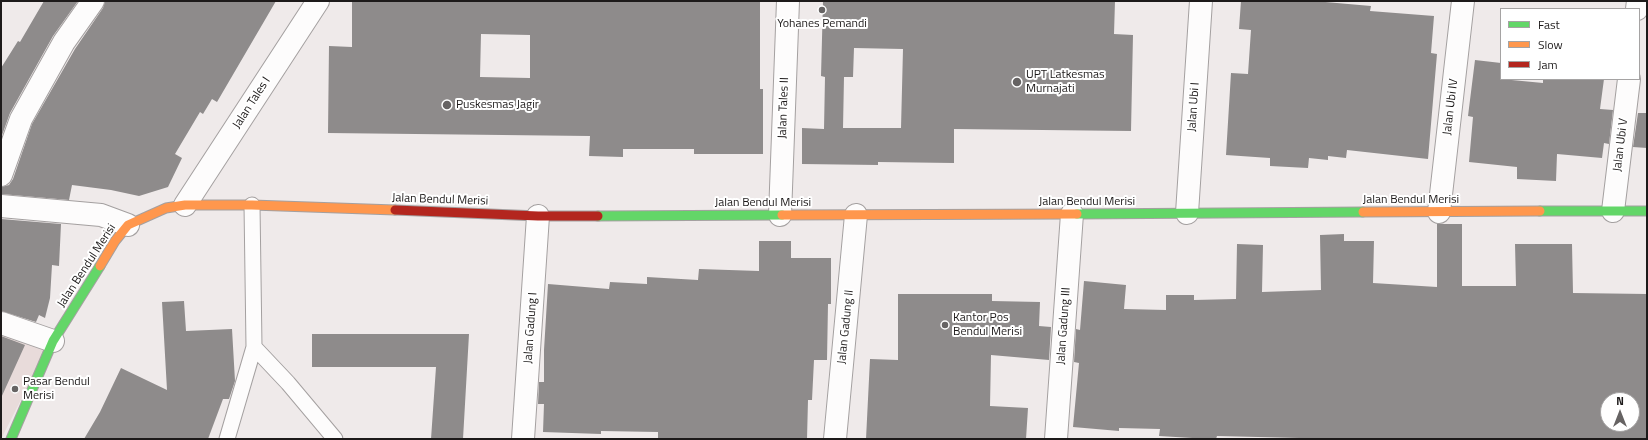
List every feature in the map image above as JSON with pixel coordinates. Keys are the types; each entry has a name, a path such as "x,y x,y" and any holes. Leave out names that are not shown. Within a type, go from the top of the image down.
{"street":[{"path":"1,175 21,118 64,42 92,1"},
{"name":"Jalan Tales I","path":"185,205 318,1"},
{"name":"Jalan Tales II","path":"780,215 788,1"},
{"name":"Jalan Ubi I","path":"1187,213 1201,1"},
{"name":"Jalan Ubi IV","path":"1439,212 1463,1"},
{"name":"Jalan Ubi V","path":"1613,212 1629,80"},
{"name":"Jalan Bendul Merisi","path":"11,439 53,341 115,241 128,225 166,208 185,205 252,205 538,216 1647,211"},
{"path":"1,206 101,215 128,225"},
{"name":"Jalan Gadung III","path":"1056,439 1072,214"},
{"name":"Jalan Gadung II","path":"835,439 856,215"},
{"name":"Jalan Gadung I","path":"523,439 538,216"},
{"path":"1,323 53,341"}],"lane":[{"path":"227,439 254,347 252,205"},
{"path":"254,347 288,383 335,439"}],"shaded area":[{"name":"Pasar Bendul Merisi","path":"1,321 50,343 1,439"}],"building":[{"path":"44,1 78,1 53,36 10,113 1,138 1,68 18,41 20,42"},
{"path":"105,1 276,1 217,102 212,99 203,114 200,112 175,154 182,158 168,187 139,196 111,190 72,185 69,200 1,194 1,187 9,185 13,179 32,124 75,49 103,8"},
{"path":"352,1 760,1 760,89 763,89 763,154 694,154 694,149 623,149 623,157 589,156 590,136 328,133 329,46 352,47","holes":["481,34 530,35 530,78 480,77"]},
{"path":"823,1 1115,1 1114,34 1133,35 1131,131 954,129 954,163 878,162 878,165 802,164 802,128 824,129 825,77 821,76","holes":["854,48 903,49 901,128 843,128 844,77 853,77"]},
{"path":"1241,1 1314,1 1371,6 1370,11 1434,16 1431,53 1437,54 1428,159 1347,150 1346,158 1328,156 1328,160 1309,158 1308,168 1270,166 1270,158 1226,155 1231,73 1248,74 1251,30 1239,29"},
{"path":"1475,60 1500,63 1500,80 1543,83 1543,80 1604,80 1600,109 1613,110 1609,144 1604,143 1602,158 1557,154 1556,181 1517,179 1517,167 1469,162 1473,117 1468,116"},
{"path":"1638,113 1647,113 1647,148 1633,147"},
{"path":"1,219 61,224 59,266 52,265 50,298 45,318 39,315 36,322 1,311"},
{"path":"1437,224 1462,224 1462,286 1516,286 1515,244 1572,244 1573,293 1647,294 1647,439 1340,439 1217,436 1216,439 1209,439 1159,436 1160,429 1119,428 1119,431 1073,427 1079,363 1074,362 1076,329 1080,330 1084,281 1126,285 1124,309 1166,310 1166,295 1194,295 1194,300 1236,299 1237,244 1263,245 1262,292 1321,290 1320,235 1344,234 1344,241 1374,241 1373,283 1437,287"},
{"path":"759,241 791,241 791,258 831,258 831,304 828,304 827,360 814,360 812,400 808,400 807,439 658,439 658,432 601,431 601,434 543,432 544,404 538,404 539,382 544,382 544,350 548,284 609,289 610,282 647,284 647,277 698,280 699,269 759,271"},
{"path":"898,294 992,294 992,301 1040,302 1039,326 1051,327 1049,360 991,355 990,406 1028,408 1026,439 866,439 870,359 898,360"},
{"path":"184,301 186,331 232,329 235,381 229,399 223,399 208,439 84,439 100,412 121,368 167,390 162,302"},
{"path":"312,334 469,334 463,439 431,439 436,367 312,367"},
{"path":"1,336 25,345 1,398"}],"traffic: fast":[{"path":"1540,211 1647,211"},
{"path":"1077,214 1363,212"},
{"path":"598,216 782,215"},
{"path":"11,439 53,341 100,266"}],"traffic: slow":[{"path":"100,266 115,241 128,225 166,208 185,205 252,205 395,210"},
{"path":"1363,212 1540,211"},
{"path":"782,215 1077,214"}],"traffic: jam":[{"path":"395,210 538,216 598,216"}],"place":[{"name":"Yohanes Pemandi","path":"822,10"},
{"name":"UPT Latkesmas Murnajati","path":"1017,82"},
{"name":"Puskesmas Jagir","path":"447,105"},
{"name":"Kantor Pos Bendul Merisi","path":"945,325"},
{"name":"Pasar Bendul Merisi","path":"15,389"}]}
